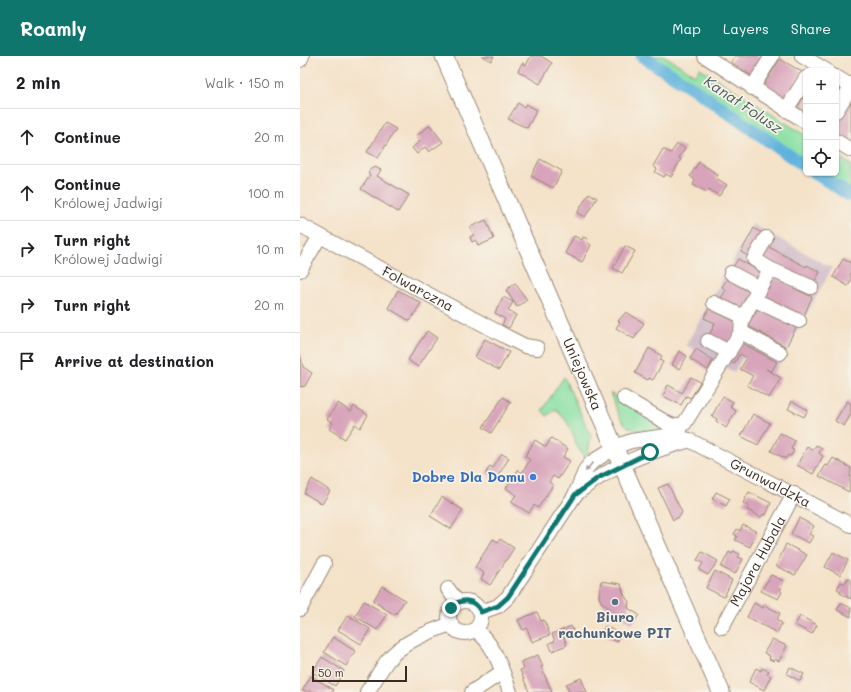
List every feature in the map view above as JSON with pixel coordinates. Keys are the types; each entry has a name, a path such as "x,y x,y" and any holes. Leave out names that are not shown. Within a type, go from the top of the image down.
{"main road":[{"name":"Uniejowska","path":"444,56 721,692"}],"street":[{"path":"300,60 302,56"},
{"path":"704,56 722,61 752,88 803,120"},
{"path":"752,88 772,56"},
{"path":"802,56 822,68"},
{"path":"839,79 849,89 839,106"},
{"path":"786,110 803,83"},
{"path":"839,143 851,150"},
{"name":"Folwarczna","path":"300,225 507,337 525,346 537,348"},
{"path":"300,270 320,236"},
{"path":"766,238 754,260 770,269 811,287"},
{"path":"672,426 684,424 729,352 741,332 744,317 770,269"},
{"path":"731,273 756,294 799,321"},
{"path":"714,303 744,317"},
{"path":"741,332 780,353"},
{"path":"708,341 729,352"},
{"name":"Grunwaldzka","path":"624,398 672,426 689,440 851,525"},
{"name":"Grunwaldzka","path":"575,495 586,469 591,463 615,447 631,441 666,436 689,440"},
{"path":"481,612 498,606 508,597 575,495 598,478 623,465 650,452 689,440"},
{"name":"Majora Hubala","path":"722,627 794,494"},
{"path":"300,608 324,564"},
{"path":"448,589 458,602"},
{"path":"471,601 475,603 481,612 481,622 475,630 470,633 459,632 451,624 449,613 451,608 458,602 471,601"},
{"path":"367,692 388,660 403,647 425,634 451,624"},
{"path":"475,630 489,643 510,692"},
{"path":"472,692 502,672"}],"shaded area":[{"path":"753,224 832,268 773,375 742,358 734,372 686,345"}],"green space":[{"path":"651,56 665,56 695,75 700,68 803,134 803,159"},
{"path":"839,157 851,165 851,192 827,176 839,176"},
{"path":"564,377 591,436 588,453 584,457 575,443 575,439 567,422 556,409 547,416 542,410"},
{"path":"610,393 655,423 656,427 653,432 647,434 644,430 636,430 625,424 618,413"}],"building":[{"path":"482,56 494,56 491,61"},
{"path":"531,56 541,56 552,63 540,84 518,71 522,63 526,65"},
{"path":"735,56 764,56 752,76 731,62"},
{"path":"780,59 802,72 783,101 762,88"},
{"path":"803,98 803,113 796,109"},
{"path":"848,100 851,102 851,143 839,135 839,116"},
{"path":"518,103 524,107 526,104 537,110 527,128 508,119"},
{"path":"385,123 396,129 378,158 367,152"},
{"path":"430,125 443,142 429,152 425,147 417,154 412,148 420,141 416,136"},
{"path":"677,144 685,148 671,177 666,174 664,177 655,172 657,169 653,166 663,149 671,153"},
{"path":"540,159 562,171 553,188 531,176"},
{"path":"699,162 718,175 716,178 727,185 719,196 709,189 707,192 693,185 695,180 690,176"},
{"path":"375,167 381,170 377,176 409,195 398,212 361,189 370,175 368,173 371,168 373,169"},
{"path":"589,193 597,198 585,217 577,213"},
{"path":"486,220 494,239 478,246 476,240 472,242 470,237 474,235 470,227"},
{"path":"754,228 763,234 750,257 741,252"},
{"path":"574,236 582,240 583,237 588,239 587,242 591,245 582,262 565,253"},
{"path":"625,246 635,251 622,273 613,268"},
{"path":"769,247 806,267 807,265 820,272 815,281 802,275 801,277 763,258"},
{"path":"738,259 764,274 758,283 733,267"},
{"path":"843,259 851,263 851,281 848,286 833,277"},
{"path":"773,278 812,297 803,318 758,296 763,286 768,289"},
{"path":"727,279 753,294 742,313 720,300 726,290 722,287"},
{"path":"515,283 527,300 517,307 506,290"},
{"path":"398,290 421,303 410,321 388,308"},
{"path":"503,297 513,302 508,311 516,315 509,328 502,325 505,319 495,313"},
{"path":"758,307 796,328 786,347 745,324 750,315 753,317"},
{"path":"709,308 738,323 728,343 710,334 715,323 704,318"},
{"path":"626,312 644,323 634,339 616,328 620,322 618,321"},
{"path":"427,331 437,338 418,367 408,360"},
{"path":"485,339 509,352 499,370 475,357"},
{"path":"740,342 777,362 771,372 781,378 769,398 747,385 753,376 740,369 747,358 740,354 734,364 729,361"},
{"path":"649,348 662,356 660,360 663,362 653,380 649,378 648,380 635,373"},
{"path":"696,349 713,360 708,370 690,359"},
{"path":"679,351 687,356 679,369 672,365"},
{"path":"300,354 303,367 312,373 305,386 300,387"},
{"path":"691,377 700,382 691,398 686,396 681,405 663,396 668,385 682,393"},
{"path":"723,396 733,402 730,407 736,411 726,428 712,416"},
{"path":"503,397 511,402 491,433 483,427"},
{"path":"792,401 808,410 804,417 788,409"},
{"path":"847,401 851,404 851,414 844,426 835,421"},
{"path":"338,403 351,412 354,406 368,415 360,428 355,424 345,439 329,429 333,423 327,419"},
{"path":"753,414 770,423 758,445 741,436"},
{"path":"780,433 795,441 791,449 794,450 791,456 788,455 786,459 771,451"},
{"name":"Dobre Dla Domu","path":"551,438 568,449 563,457 570,461 558,479 553,476 549,482 553,485 538,508 534,505 529,513 511,502 516,495 506,488 518,470 522,473 530,460 525,456 535,440 546,447"},
{"path":"816,445 822,448 819,453 823,456 813,474 797,465 807,447 813,450"},
{"path":"502,454 509,458 496,479 486,473 490,466 493,468"},
{"path":"833,458 851,468 849,492 819,476 826,465 828,466"},
{"path":"312,479 330,491 322,504 304,493"},
{"path":"668,484 682,512 679,517 673,520 658,488"},
{"path":"716,492 730,499 726,506 712,499"},
{"path":"749,492 771,503 766,515 763,514 761,517 747,510 749,506 743,503"},
{"path":"442,497 463,510 451,529 430,516"},
{"path":"799,518 814,526 809,534 813,536 809,543 791,534"},
{"path":"743,525 757,532 750,547 735,540 737,536 734,534 737,529 740,531"},
{"path":"493,539 498,542 500,539 514,548 490,585 481,579 484,573 475,567"},
{"path":"786,544 807,555 795,575 776,566"},
{"path":"733,551 740,554 738,557 743,559 735,574 721,567 729,552 732,554"},
{"path":"702,552 718,561 708,575 699,570 703,563 697,560"},
{"path":"833,552 848,560 840,575 825,567"},
{"path":"715,571 732,580 724,597 706,588"},
{"path":"771,575 784,581 780,590 782,592 778,599 761,591"},
{"path":"848,578 851,580 851,599 840,593 841,591 837,589 841,582 845,584"},
{"name":"Biuro rachunkowe PIT","path":"601,581 621,584 624,595 629,602 628,608 639,615 632,624 602,603 599,597"},
{"path":"382,586 405,600 395,615 373,601"},
{"path":"364,601 387,615 377,630 355,616"},
{"path":"754,603 763,608 764,605 780,613 777,620 782,623 777,633 747,617"},
{"path":"841,603 851,608 851,617 837,610"},
{"path":"537,612 541,621 544,620 550,635 532,642 527,628 523,630 518,620"},
{"path":"348,615 370,629 361,644 338,630"},
{"path":"800,616 817,625 812,634 795,625"},
{"path":"571,626 574,633 564,637 567,645 552,651 549,643 555,641 552,634"},
{"path":"605,626 621,634 617,642 601,634"},
{"path":"333,637 355,651 346,666 324,652"},
{"path":"772,639 787,646 779,661 769,659 770,656 764,653"},
{"path":"538,655 543,666 541,667 552,692 529,692 520,670 524,669 521,662"},
{"path":"322,657 344,671 335,686 312,672"},
{"path":"790,667 804,674 800,681 787,674"},
{"path":"756,668 761,671 762,668 769,671 767,674 771,676 764,690 749,682"},
{"path":"311,676 334,690 333,692 302,691"},
{"path":"581,678 587,692 569,692 566,684"}],"waterway":[{"name":"Kanał Folusz","path":"642,56 694,89 803,165"},
{"name":"Kanał Folusz","path":"820,176 851,196"}],"place":[{"name":"Dobre Dla Domu","path":"533,477"},
{"name":"Biuro rachunkowe PIT","path":"615,602"}],"route":[{"path":"451,608 460,601 465,600 475,603 481,612 498,606 508,597 575,495 585,486 598,478 650,452"}]}
